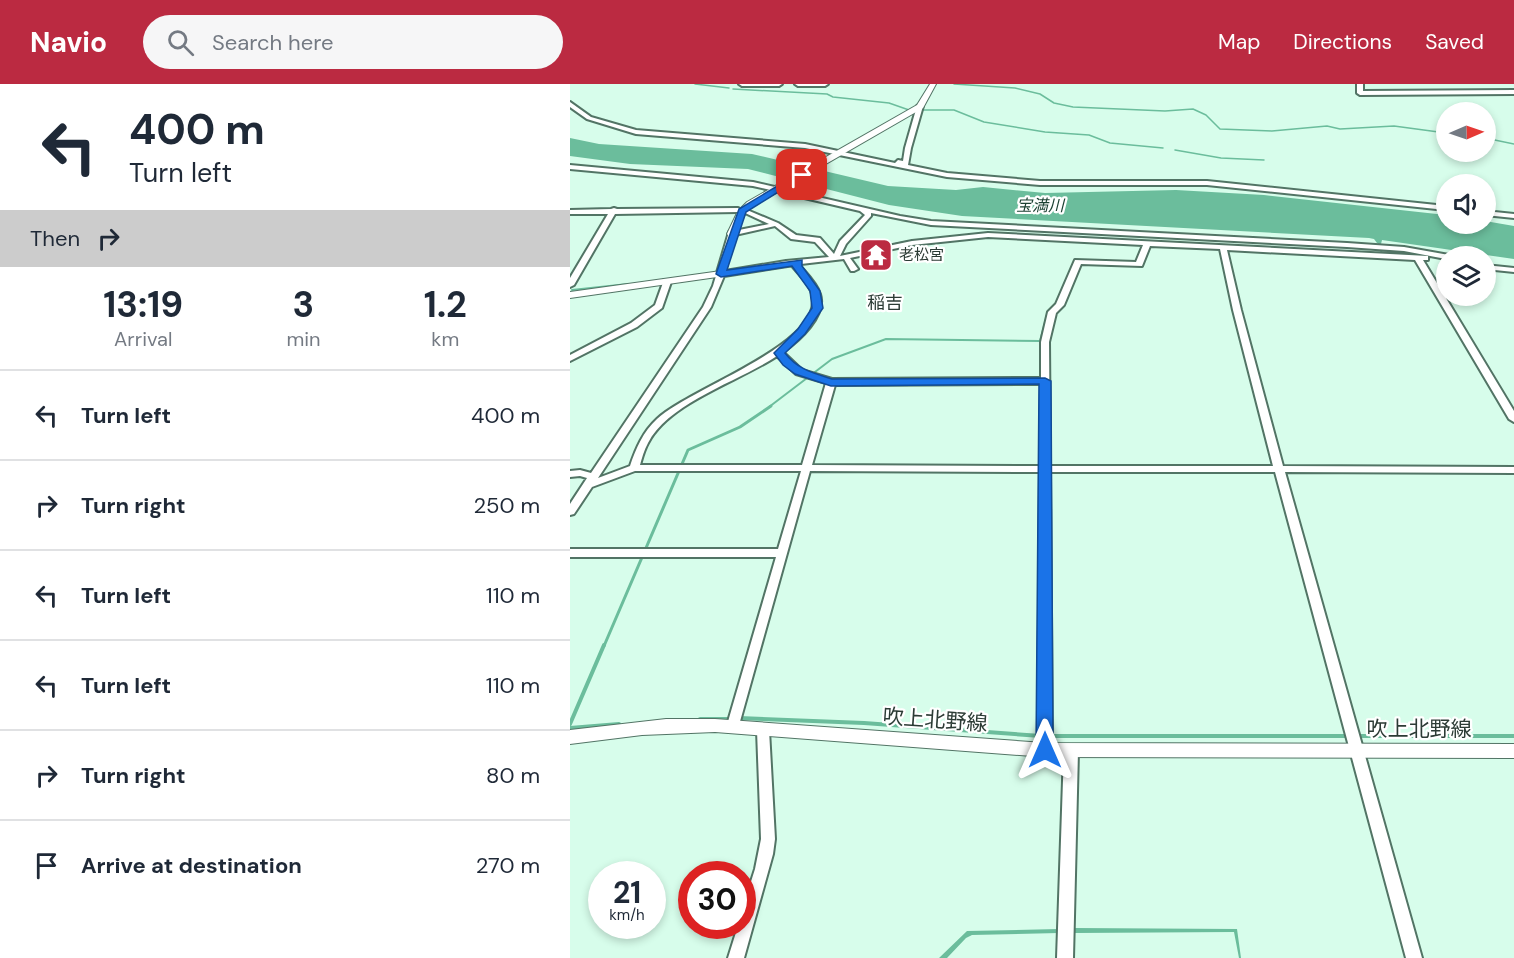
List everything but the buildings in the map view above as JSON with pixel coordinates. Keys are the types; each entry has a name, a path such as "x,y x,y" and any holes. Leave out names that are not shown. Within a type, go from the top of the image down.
{"street":[{"path":"742,84 779,84"},
{"path":"798,84 825,84"},
{"path":"856,156 906,164 908,148 920,106 933,84"},
{"path":"1360,84 1360,93 1514,92"},
{"path":"570,104 590,118 636,132 781,142 929,173 1040,183 1207,183 1436,207"},
{"path":"570,512 706,307 721,274 732,234 742,211 920,106"},
{"path":"570,167 781,187 861,209 931,223 1393,248 1436,257"},
{"path":"861,209 869,215 886,215"},
{"path":"570,285 614,210"},
{"path":"570,212 742,210 776,224 794,237 817,240 835,259"},
{"path":"1496,214 1514,216"},
{"path":"835,259 843,243 869,215"},
{"path":"732,234 776,224"},
{"path":"570,295 798,262 835,259 912,243 976,235 1436,259"},
{"path":"1045,750 1045,342 1052,312 1060,305 1078,262 1139,264 1147,243"},
{"path":"1223,248 1279,469 1414,958"},
{"path":"846,256 854,269"},
{"path":"1418,258 1514,419"},
{"path":"634,468 641,444 670,415 709,388 779,353 801,331 818,308 815,291 797,267 798,262"},
{"path":"1496,268 1513,270"},
{"path":"570,358 634,325 659,306 667,282"},
{"path":"779,353 799,372 831,382 1045,381"},
{"path":"733,725 831,382"},
{"path":"590,481 634,468 1044,471 1514,470"},
{"path":"570,474 580,473 590,481"},
{"path":"570,553 783,553"},
{"name":"吹上北野線","path":"570,737 680,725 733,725 763,730 1071,751 1514,751"},
{"path":"736,958 743,926 766,857 768,839 763,730"},
{"path":"1065,958 1071,751"}],"water":[{"name":"宝満川","path":"570,138 599,144 752,154 888,186 956,190 983,187 1045,193 1176,190 1264,195 1436,214 1436,234 1496,234 1496,223 1514,226 1514,259 1496,256 1496,246 1436,248 1382,240 1381,244 1369,238 962,216 889,205 748,169 630,164 570,156"},
{"path":"1075,928 1237,929 1241,958 1239,958 1234,932 1075,933"},
{"path":"1059,929 1059,933 972,935 966,938 947,958 939,958 967,931"}],"waterway":[{"path":"695,84 729,88"},
{"path":"954,84 1015,88 1040,94 1054,103 1073,107 1165,111 1193,109 1206,115 1220,129 1272,131 1327,126 1340,129 1394,126 1436,132"},
{"path":"733,89 827,94 833,97 889,103 909,110"},
{"path":"923,110 954,110 984,122 1045,132 1089,135 1110,143 1163,148"},
{"path":"1496,140 1514,144"},
{"path":"1175,150 1221,158 1264,160"},
{"path":"848,254 904,242 989,233"},
{"path":"1014,234 1097,239"},
{"path":"1378,240 1382,254 1379,254"},
{"path":"744,268 797,260"},
{"path":"572,290 628,284"},
{"path":"769,407 832,359 886,339 1040,341 1048,311 1055,306"},
{"path":"604,646 688,450 740,427 771,406"},
{"path":"570,724 604,645"},
{"path":"739,718 864,723 1041,736"},
{"path":"700,719 733,719"},
{"path":"570,728 619,724"},
{"path":"1048,736 1350,736"},
{"path":"1357,736 1514,736"}],"place":[{"name":"老松宮","path":"876,255"}],"district":[{"name":"稲吉","path":"885,303"}],"route":[{"path":"802,175 750,204 742,211 736,222 721,274 798,262 797,267 815,291 818,308 801,331 779,353 787,363 808,376 831,382 837,380 1045,381 1045,750"}]}
